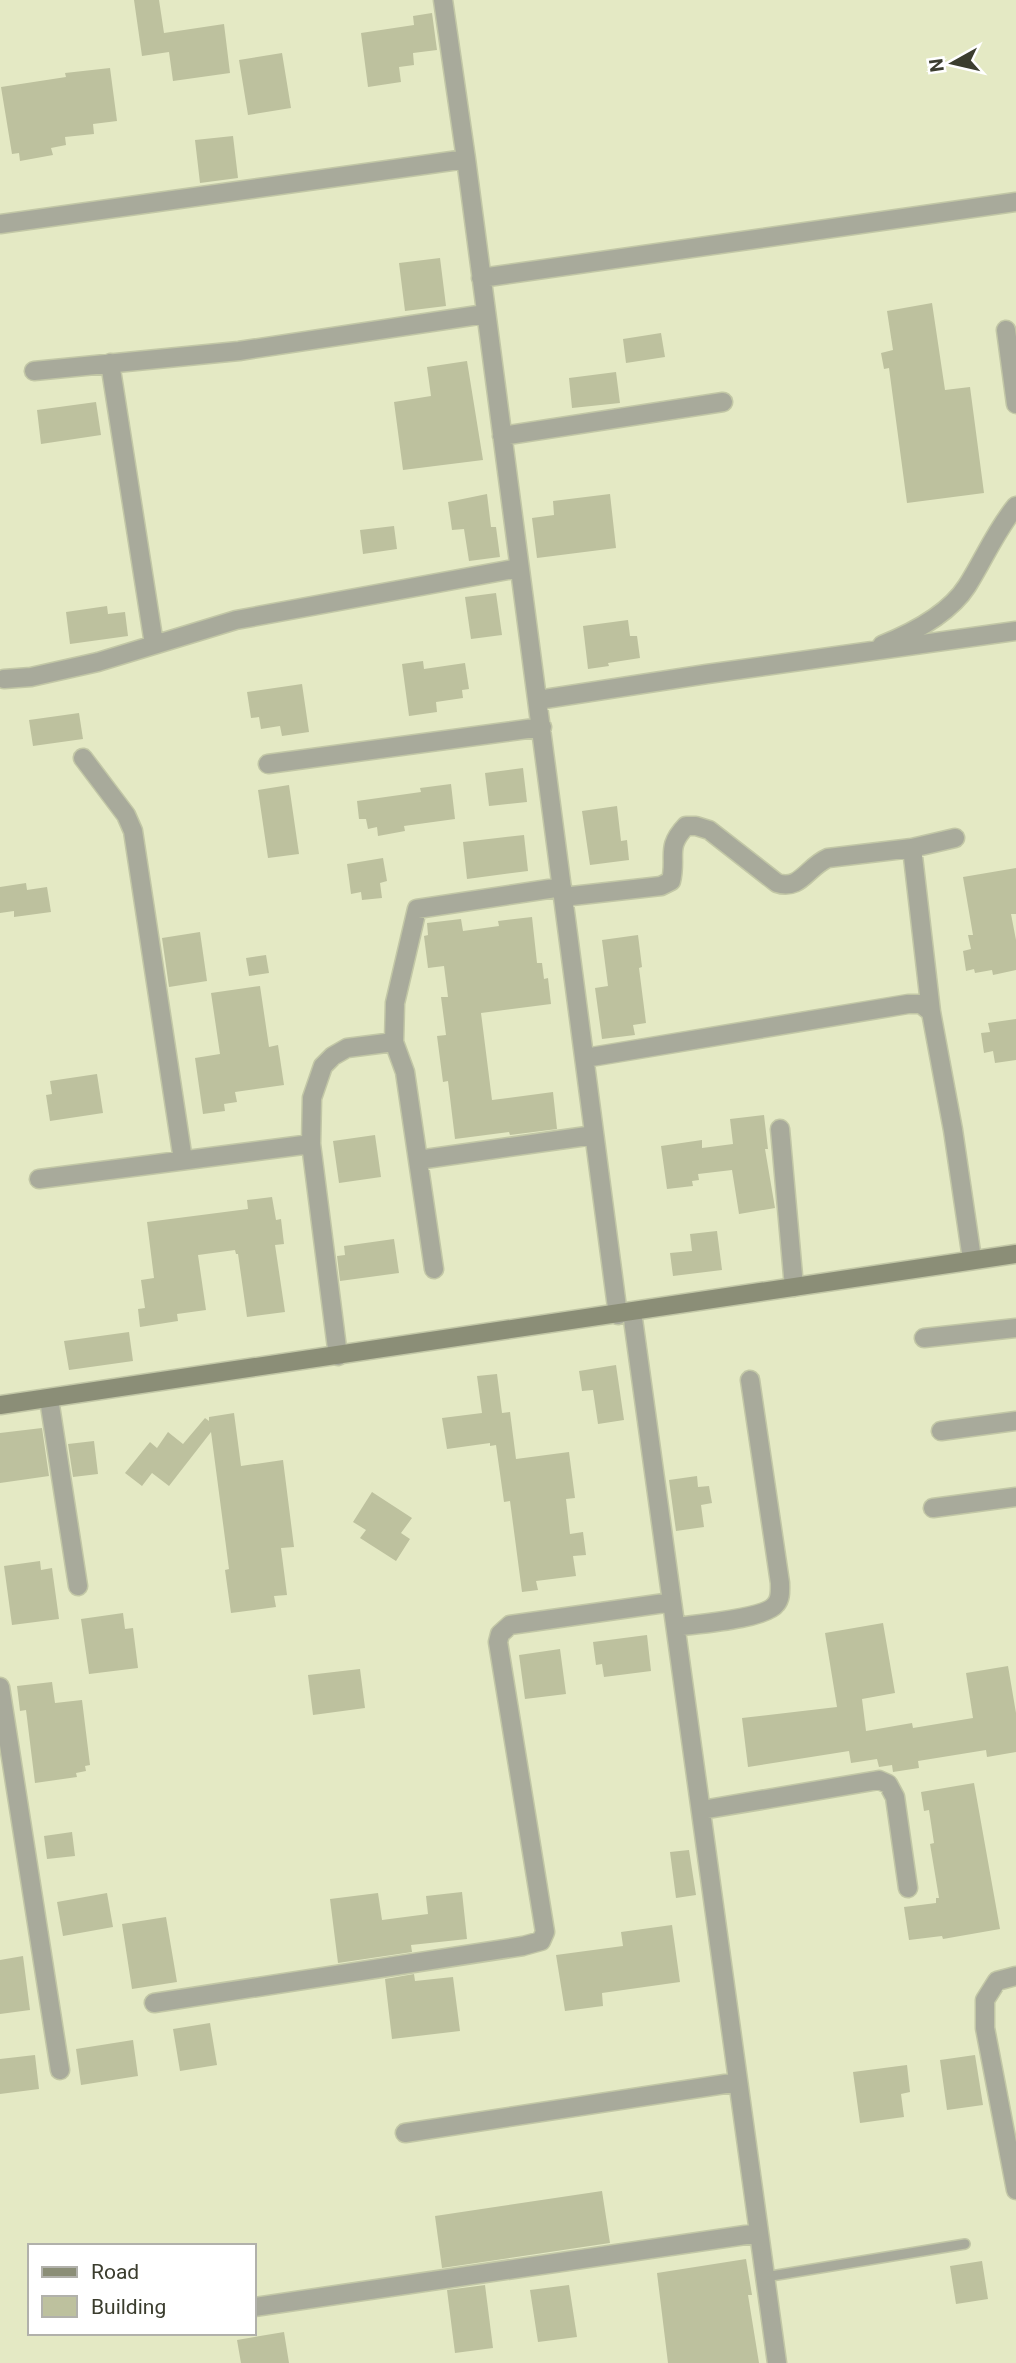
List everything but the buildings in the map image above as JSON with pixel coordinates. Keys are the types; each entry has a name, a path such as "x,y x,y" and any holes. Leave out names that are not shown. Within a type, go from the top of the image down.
{"main road":[{"path":"0,1405 1016,1254"}],"street":[{"path":"443,0 467,159 485,314 542,727 594,1135 676,1627 778,2363"},
{"path":"0,224 467,159"},
{"path":"481,278 1016,202"},
{"path":"34,371 239,351 485,314"},
{"path":"1006,330 1016,404"},
{"path":"110,363 154,644"},
{"path":"502,436 723,402"},
{"path":"859,654 898,639 955,601 1016,506"},
{"path":"4,679 64,670 236,620 519,568"},
{"path":"538,700 1016,631"},
{"path":"268,764 542,727"},
{"path":"83,758 126,815 133,831 184,1160"},
{"path":"434,1269 405,1072 394,1042 395,1003 417,909 562,892 661,886 671,881 672,846 686,827 696,826 709,830 777,883 785,886 796,884 816,863 828,858 912,848 955,838"},
{"path":"912,848 931,1012 953,1130 972,1259"},
{"path":"585,1058 908,1004 921,1004 931,1012"},
{"path":"338,1356 311,1144 312,1098 323,1066 333,1056 347,1048 394,1042"},
{"path":"780,1129 794,1287"},
{"path":"418,1160 594,1135"},
{"path":"39,1179 311,1144"},
{"path":"924,1338 1016,1328"},
{"path":"676,1627 756,1615 774,1608 780,1597 750,1380"},
{"path":"49,1399 78,1586"},
{"path":"941,1431 1016,1421"},
{"path":"933,1508 1016,1497"},
{"path":"155,2003 523,1947 541,1941 545,1932 498,1642 500,1634 510,1625 672,1602"},
{"path":"0,1687 60,2070"},
{"path":"702,1810 879,1780 888,1784 895,1797 908,1888"},
{"path":"1016,1976 997,1980 985,2000 985,2028 1016,2190"},
{"path":"405,2133 738,2082"},
{"path":"256,2307 759,2233"}],"lane":[{"path":"765,2277 965,2244"}]}
